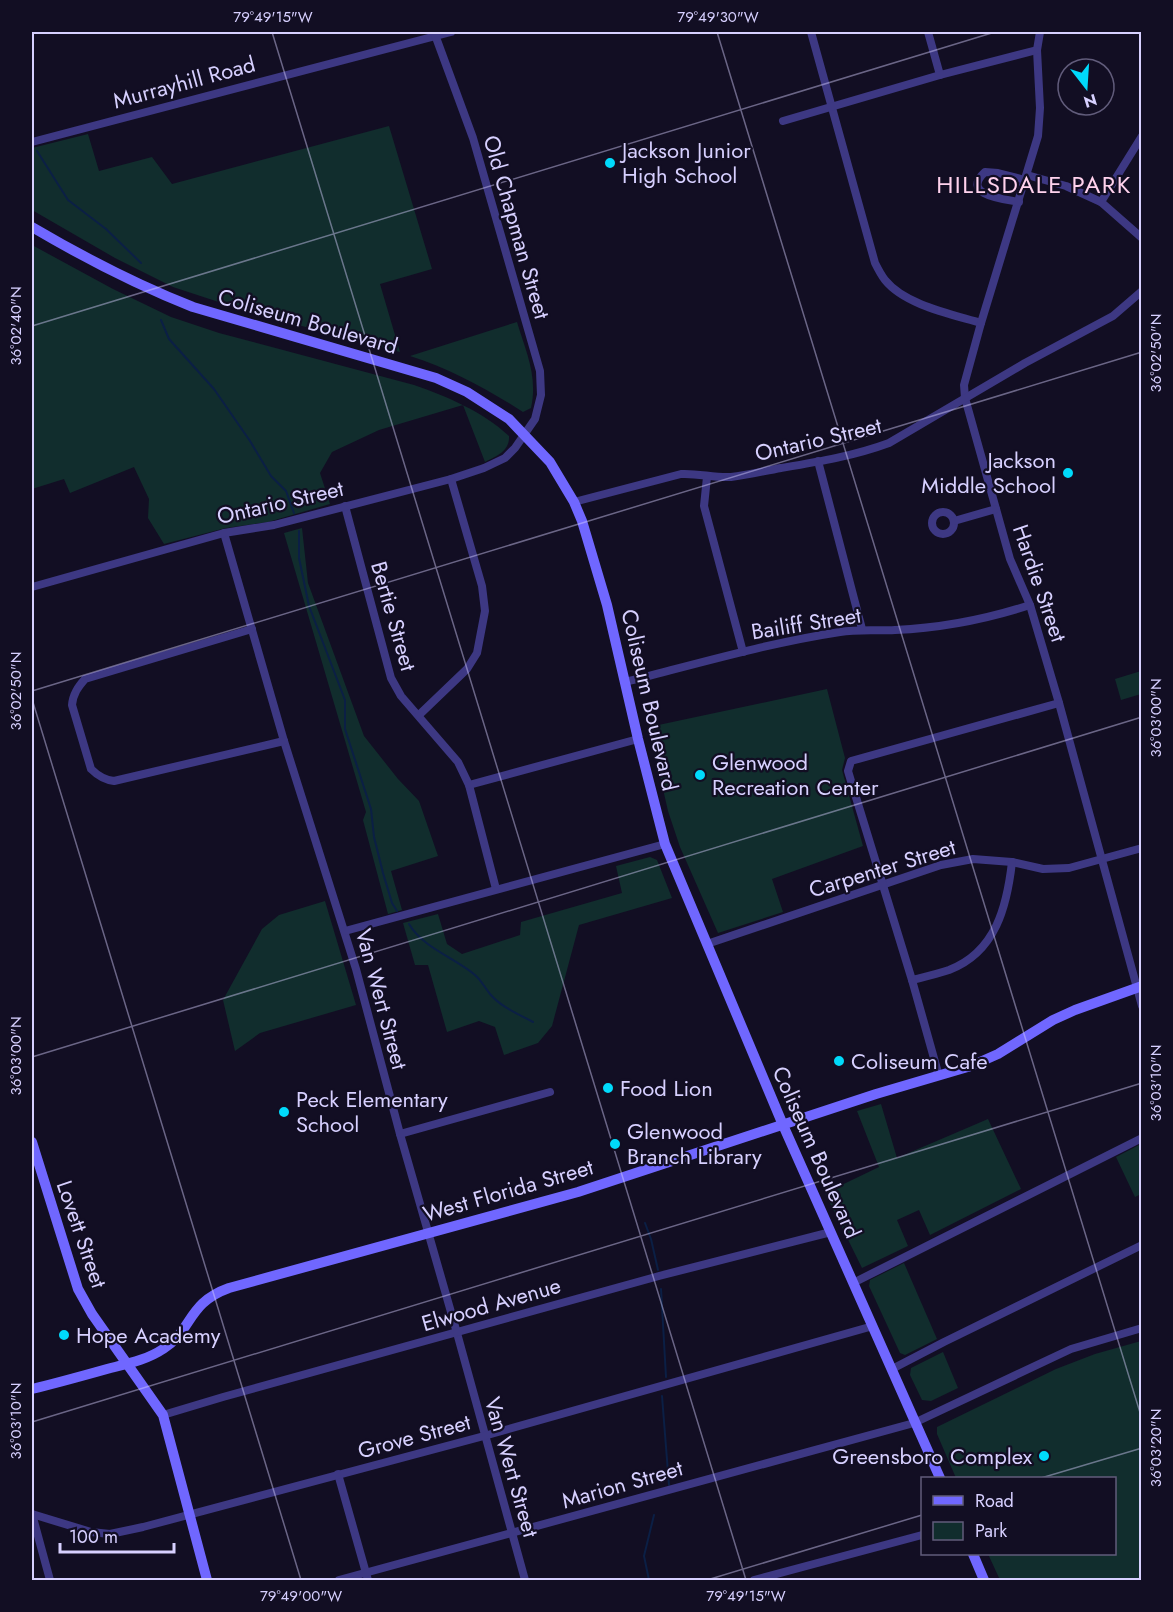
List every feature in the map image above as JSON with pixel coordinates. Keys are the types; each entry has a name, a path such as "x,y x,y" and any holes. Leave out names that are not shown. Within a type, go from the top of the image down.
{"main road":[{"name":"Coliseum Boulevard","path":"32,227 66,247 161,294 193,307 436,378 467,392 492,407 525,434 550,462 574,502 582,521 607,605 665,844 783,1125 939,1477"},
{"name":"West Florida Street","path":"32,1389 152,1355 173,1342 195,1310 213,1294 228,1288 578,1192 876,1094 971,1066 998,1054 1053,1020 1139,987"},
{"name":"Lovett Street","path":"32,1142 78,1289 92,1314 163,1416 207,1581"},
{"path":"973,1555 984,1581"}],"street":[{"name":"Murrayhill Road","path":"32,142 434,34 452,32"},
{"path":"811,32 875,263 886,281 902,294 922,305 981,323"},
{"path":"928,32 940,75"},
{"name":"Hardie Street","path":"1040,32 1037,50 1040,108 1038,136 981,323 964,385 965,398 1010,559 1030,605 1059,703 1139,987 1142,1006"},
{"name":"Old Chapman Street","path":"434,34 473,138 540,371 539,405 535,419 525,434"},
{"path":"783,121 940,75 1037,50"},
{"path":"1101,202 1142,136"},
{"path":"1019,202 984,195 980,191 979,178 985,172 992,172 1066,186 1101,202 1142,238"},
{"name":"Ontario Street","path":"574,502 681,474 731,477 818,461 889,443 1113,316 1142,291"},
{"name":"Ontario Street","path":"32,586 224,533 274,525 451,479 495,464 515,448 525,434"},
{"path":"818,461 862,629"},
{"path":"707,477 704,506 743,652"},
{"path":"419,716 467,669 477,653 485,611 482,586 451,479"},
{"name":"Bertie Street","path":"345,506 391,678 401,696 458,762 469,785 496,889"},
{"path":"954,520 996,509"},
{"name":"Van Wert Street","path":"224,533 284,741 345,931 525,1581"},
{"name":"Bailiff Street","path":"626,682 743,652 840,632 862,629 894,630 968,622 1030,605"},
{"path":"252,629 85,679 77,688 72,698 72,705 91,769 101,778 114,781 284,741"},
{"path":"939,1076 848,771 851,761 1059,703"},
{"path":"469,785 638,739"},
{"path":"345,931 665,844"},
{"name":"Carpenter Street","path":"707,944 941,865 973,859 1012,862 1043,869 1069,868 1142,848"},
{"path":"912,980 950,969 981,948 998,927 1008,897 1012,862"},
{"path":"400,1134 550,1092"},
{"path":"853,1283 1142,1138"},
{"name":"Elwood Avenue","path":"163,1416 223,1397 663,1275 831,1232"},
{"path":"892,1369 1142,1245"},
{"name":"Grove Street","path":"32,1514 91,1532 110,1534 190,1515 484,1436 873,1326"},
{"name":"Marion Street","path":"339,1581 367,1577 513,1534 914,1423 1071,1349 1142,1328"},
{"path":"338,1474 367,1577"},
{"path":"32,1514 50,1581"},
{"path":"754,1581 921,1535"}],"green space":[{"path":"389,126 432,269 380,284 400,352 246,311 173,287 115,258 32,210 32,148 88,134 99,171 152,157 172,184"},
{"path":"32,245 113,289 171,317 219,333 414,385 463,405 379,430 332,452 320,473 330,504 268,522 226,528 164,544 148,518 149,499 134,467 70,493 64,479 32,489"},
{"path":"517,322 530,364 533,385 531,408 523,412 468,380 410,356"},
{"path":"463,405 488,419 509,436 505,449 494,458 485,462"},
{"path":"302,528 308,583 364,736 398,779 419,801 438,856 391,871 402,910 388,914 363,820 366,812 284,533"},
{"path":"1141,671 1141,694 1121,700 1115,679"},
{"path":"827,689 845,758 842,770 863,846 772,879 783,912 718,933 680,847 668,811 649,727"},
{"path":"650,857 657,860 672,898 579,925 552,1026 538,1043 504,1055 495,1027 479,1021 447,1032 428,965 415,965 403,923 438,914 447,944 462,954 520,935 521,922 622,893 616,866"},
{"path":"325,901 356,1005 260,1033 235,1051 223,1000 262,929 279,915"},
{"path":"881,1104 897,1158 988,1119 1021,1189 930,1235 919,1210 897,1220 908,1246 862,1268 825,1193 879,1167 857,1111"},
{"path":"1141,1144 1141,1194 1135,1197 1116,1157"},
{"path":"904,1263 937,1339 905,1355 900,1353 869,1286 870,1280"},
{"name":"Greensboro Complex","path":"1141,1341 1141,1580 1000,1580 988,1555 1116,1555 1116,1477 956,1477 937,1434 937,1427 1056,1369 1095,1354"},
{"path":"943,1352 958,1388 931,1401 922,1400 910,1375 911,1368"}],"waterway":[{"path":"37,151 68,200 106,229 141,263"},
{"path":"161,320 169,339 214,389 271,476 286,491 294,513"},
{"path":"299,531 299,558 309,606 345,700 345,729 371,809 374,837 383,873 392,903 397,911"},
{"path":"409,924 422,940 475,975 499,1003 533,1022"},
{"path":"645,1223 658,1270"},
{"path":"661,1289 666,1377"},
{"path":"662,1396 669,1485"},
{"path":"649,1580 644,1556 654,1515"}],"place":[{"name":"Jackson Junior High School","path":"610,163"},
{"name":"Jackson Middle School","path":"1068,473"},
{"name":"Glenwood Recreation Center","path":"700,775"},
{"name":"Coliseum Cafe","path":"839,1061"},
{"name":"Food Lion","path":"608,1088"},
{"name":"Peck Elementary School","path":"284,1112"},
{"name":"Glenwood Branch Library","path":"615,1144"},
{"name":"Hope Academy","path":"64,1335"},
{"name":"Greensboro Complex","path":"1044,1456"}],"district":[{"name":"HILLSDALE PARK","path":"1034,184"}]}
